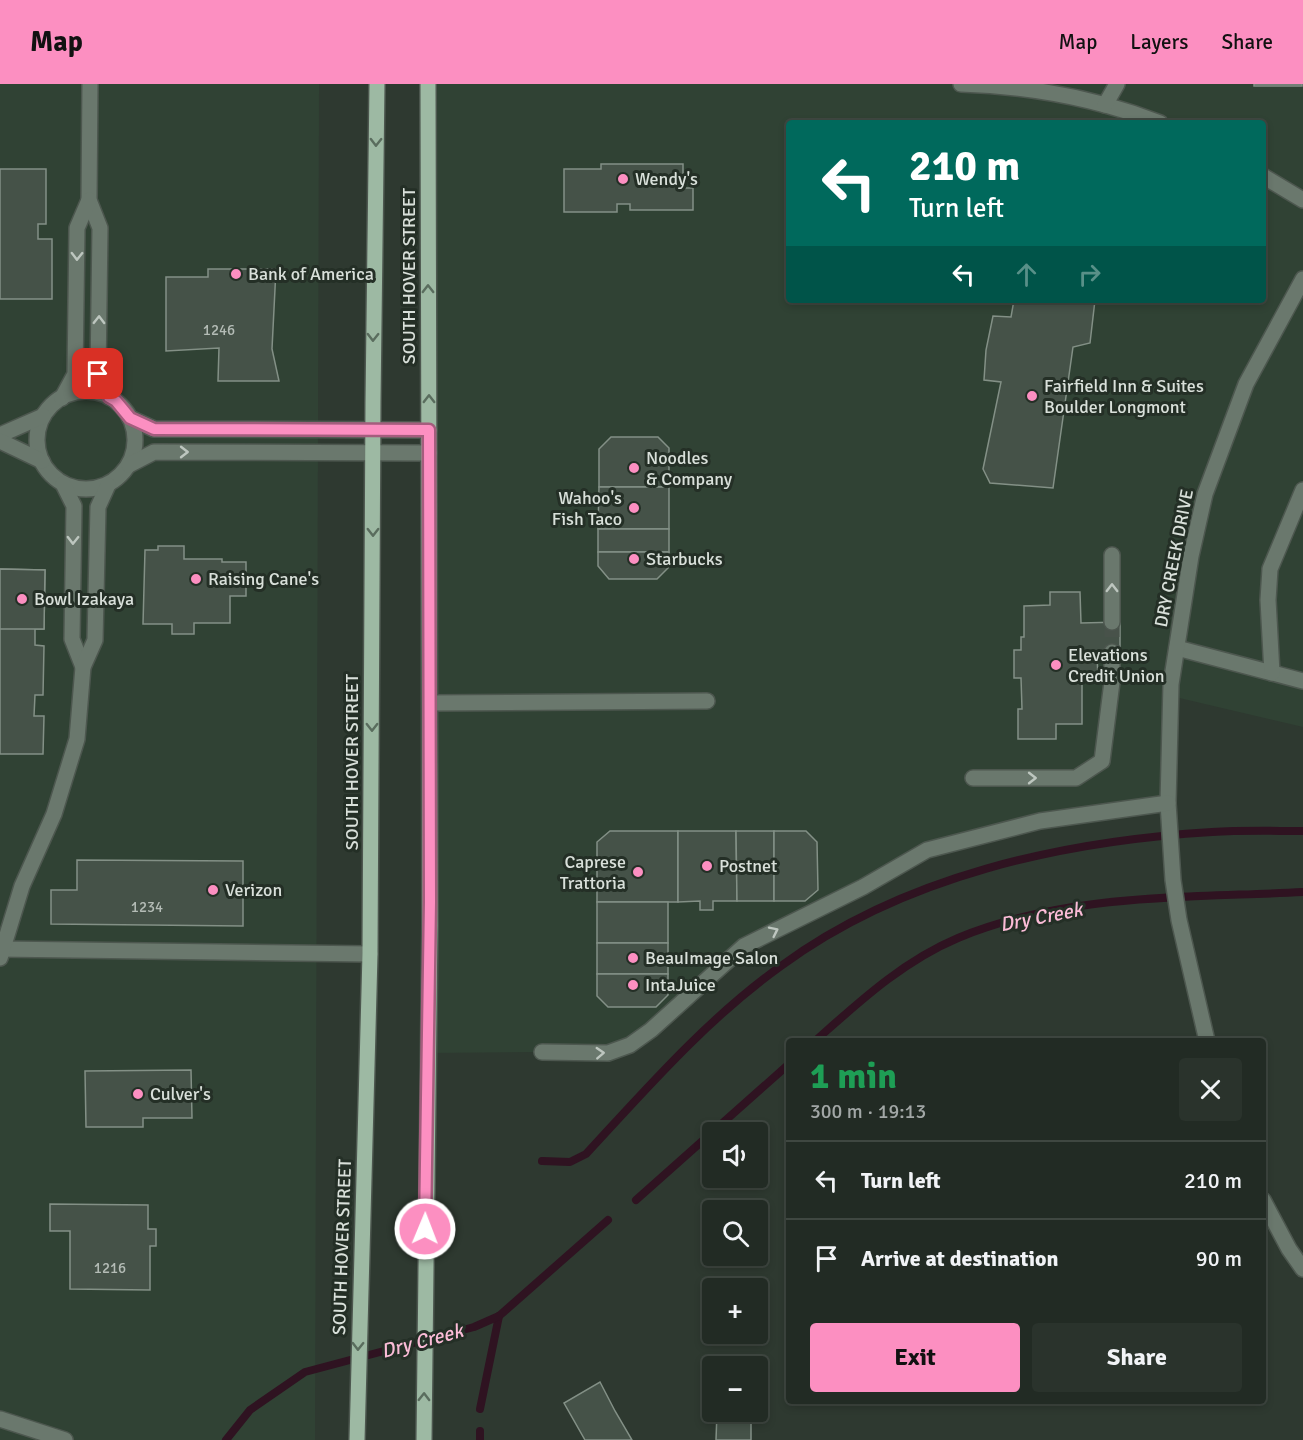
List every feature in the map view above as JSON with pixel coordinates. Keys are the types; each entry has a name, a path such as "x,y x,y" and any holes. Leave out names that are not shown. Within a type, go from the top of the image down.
{"main road":[{"name":"SOUTH HOVER STREET","path":"357,1440 370,954 377,84"},
{"name":"SOUTH HOVER STREET","path":"424,1440 430,913 428,84"}],"street":[{"path":"90,84 89,200 100,228 98,374 109,397"},
{"path":"960,84 1020,88 1105,105 1122,117 1141,120"},
{"path":"1105,105 1117,84"},
{"path":"1266,178 1303,200"},
{"path":"62,398 75,374 77,228 89,200"},
{"name":"DRY CREEK DRIVE","path":"1206,1038 1179,920 1173,880 1168,803 1171,684 1191,556 1205,494 1246,384 1303,279"},
{"path":"84,391 101,393 109,397 116,401 130,418 134,428 136,445 129,465 108,485 94,489 78,489 63,484 51,474 42,461 37,446 38,431 43,416 53,404 62,398 84,391"},
{"path":"0,435 43,416"},
{"path":"130,418 154,429 429,430"},
{"path":"0,441 42,461"},
{"path":"129,465 154,452 429,453"},
{"path":"63,484 74,506 72,639 83,667"},
{"path":"108,485 98,507 95,640 83,667 77,739 54,814 22,886 1,952 370,954"},
{"path":"1272,673 1268,600 1270,569 1303,490"},
{"path":"1112,555 1112,622"},
{"path":"1177,648 1303,681"},
{"path":"973,778 1076,778 1102,761 1112,682 1112,652"},
{"path":"430,702 707,701"},
{"path":"542,1052 608,1053 630,1046 651,1030 744,946 863,887 917,855 954,841 1040,821 1168,803"},
{"path":"1266,1206 1289,1249 1303,1269"},
{"path":"0,1419 66,1440"}],"shaded area":[{"path":"0,84 319,84 315,1440 0,1440"},
{"path":"428,84 1303,84 1303,727 1171,696 1168,803 971,837 755,940 630,1045 542,1052 428,1053"}],"building":[{"path":"1254,84 1302,84 1302,86 1254,86"},
{"name":"Wendy's","path":"601,164 683,164 683,188 693,188 693,210 630,210 630,204 617,204 617,212 564,212 564,169 601,169"},
{"path":"0,169 46,169 46,224 38,224 38,239 52,239 52,299 0,299"},
{"path":"208,269 276,269 272,349 279,381 218,381 219,348 166,351 166,277 208,277"},
{"name":"Fairfield Inn & Suites Boulder Longmont","path":"1013,303 1095,303 1090,343 1073,347 1053,488 990,483 983,469 1001,382 984,380 986,350 993,316 1011,317"},
{"name":"Noodles & Company","path":"611,437 658,437 669,448 669,487 599,487 599,449"},
{"name":"Wahoo's Fish Taco","path":"599,487 669,487 669,529 598,529"},
{"path":"598,529 669,529 669,552 598,552"},
{"name":"Raising Cane's","path":"158,546 184,546 184,559 222,559 222,562 246,562 246,596 230,596 230,623 194,623 194,634 172,634 172,624 143,624 145,550 158,550"},
{"name":"Starbucks","path":"598,552 669,552 669,567 657,579 609,579 598,566"},
{"path":"0,569 45,570 44,629 35,629 35,645 44,646 43,695 35,695 34,716 44,716 43,754 0,754"},
{"name":"Bowl Izakaya","path":"0,569 45,570 44,629 0,629"},
{"name":"Elevations Credit Union","path":"1050,592 1080,592 1081,623 1120,622 1120,652 1097,652 1098,681 1082,681 1082,724 1056,724 1056,739 1018,739 1018,709 1022,709 1021,678 1014,678 1014,650 1021,650 1021,637 1024,637 1024,606 1050,605"},
{"name":"Caprese Trattoria","path":"610,831 678,831 678,902 597,902 597,842"},
{"name":"Postnet","path":"678,831 736,831 737,901 713,901 713,910 700,910 700,901 678,902"},
{"path":"736,831 774,831 774,901 737,901"},
{"path":"774,831 806,831 817,842 818,890 805,901 774,901"},
{"path":"77,860 243,861 243,926 51,924 51,890 77,890"},
{"path":"597,902 668,902 668,943 597,943"},
{"name":"BeauImage Salon","path":"597,943 668,943 668,974 597,974"},
{"name":"IntaJuice","path":"597,974 668,974 668,995 656,1007 608,1007 597,996"},
{"name":"Culver's","path":"191,1070 192,1118 143,1118 143,1127 86,1127 85,1071"},
{"path":"50,1204 148,1205 148,1229 156,1229 156,1246 150,1246 150,1290 70,1289 70,1231 50,1231"},
{"path":"600,1382 632,1440 585,1440 564,1403"},
{"path":"717,1422 751,1422 751,1440 716,1440"}],"waterway":[{"path":"542,1161 570,1162 586,1154 679,1055 728,1008 781,966 828,935 879,908 932,886 986,869 1099,844 1212,832 1303,831"},
{"name":"Dry Creek","path":"818,1038 900,970 938,947 999,923 1085,905 1128,900 1303,892"},
{"name":"Dry Creek","path":"636,1200 786,1067"},
{"name":"Dry Creek","path":"226,1440 250,1410 305,1372 474,1327 499,1316 608,1220"},
{"path":"480,1409 499,1316"},
{"path":"480,1431 480,1440"}],"tunnel":[{"path":"1112,622 1112,652"}],"place":[{"name":"Wendy's","path":"623,179"},
{"name":"Bank of America","path":"236,274"},
{"name":"Fairfield Inn & Suites Boulder Longmont","path":"1032,396"},
{"name":"Noodles & Company","path":"634,468"},
{"name":"Wahoo's Fish Taco","path":"634,508"},
{"name":"Starbucks","path":"634,559"},
{"name":"Raising Cane's","path":"196,579"},
{"name":"Bowl Izakaya","path":"22,599"},
{"name":"Elevations Credit Union","path":"1056,665"},
{"name":"Postnet","path":"707,866"},
{"name":"Caprese Trattoria","path":"638,872"},
{"name":"Verizon","path":"213,890"},
{"name":"BeauImage Salon","path":"633,958"},
{"name":"IntaJuice","path":"633,985"},
{"name":"Culver's","path":"138,1094"}],"route":[{"path":"98,374 109,397 128,413 130,418 154,429 429,430 430,902 425,1229"}]}
